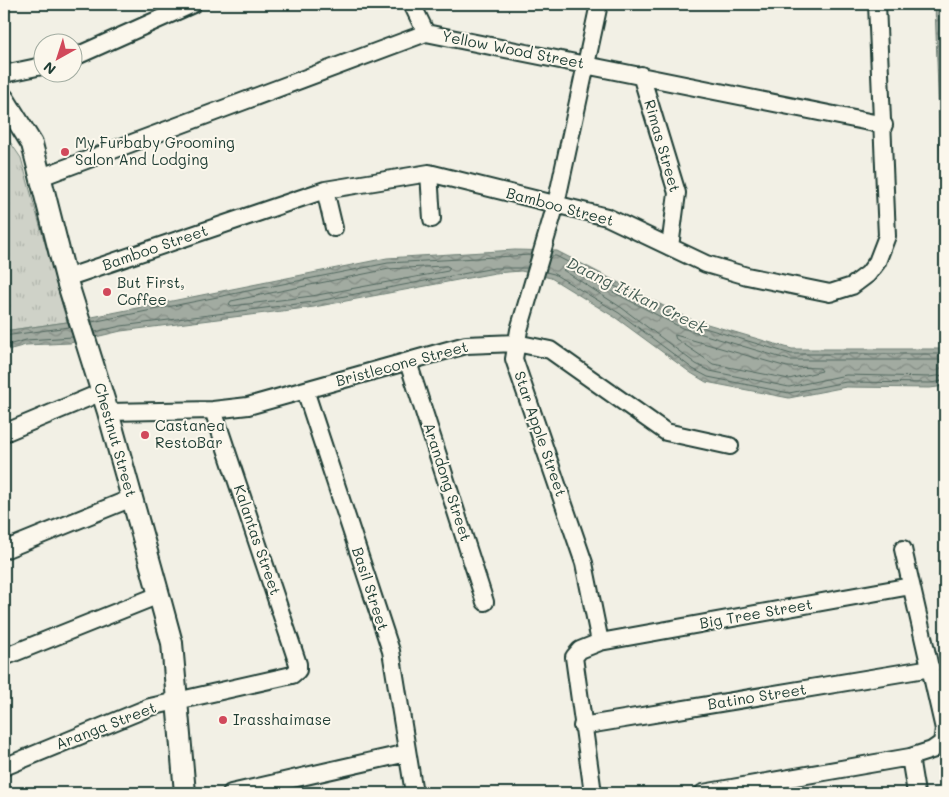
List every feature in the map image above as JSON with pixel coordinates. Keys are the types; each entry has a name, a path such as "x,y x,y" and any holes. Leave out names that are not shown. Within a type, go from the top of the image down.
{"street":[{"path":"82,54 193,4"},
{"path":"412,4 426,33"},
{"name":"Star Apple Street","path":"599,4 556,204 517,337 514,359 584,563 600,642"},
{"name":"Bamboo Street","path":"66,278 325,190 430,173 607,217 706,264 793,286 830,293 852,286 868,274 877,262 887,236 884,125 877,4"},
{"name":"Yellow Wood Street","path":"41,176 426,33 884,125"},
{"path":"4,74 32,68"},
{"name":"Rimas Street","path":"641,75 677,193 670,247"},
{"name":"Chestnut Street","path":"4,99 32,144 66,278 108,412 172,643 185,793"},
{"path":"430,173 432,219"},
{"path":"325,190 334,228"},
{"name":"Bristlecone Street","path":"108,412 213,410 248,406 466,346 517,337 550,350 666,432 730,446"},
{"name":"Arandong Street","path":"408,362 485,602"},
{"name":"Basil Street","path":"305,390 391,651 414,793"},
{"path":"4,433 102,392"},
{"name":"Kalantas Street","path":"213,410 298,664 298,670"},
{"path":"4,550 132,498"},
{"path":"703,793 910,757 932,750 942,743 944,729 903,550"},
{"name":"Big Tree Street","path":"600,642 912,586"},
{"path":"4,657 159,595"},
{"path":"593,793 582,726 574,657 580,650 600,642"},
{"name":"Batino Street","path":"582,726 931,668"},
{"name":"Aranga Street","path":"4,767 150,707 292,675 298,670"},
{"path":"231,793 407,753"},
{"path":"910,757 916,793"}],"green space":[{"path":"8,139 21,158 67,322 4,331 4,140"}],"water":[{"path":"935,4 945,4 945,294"},
{"name":"Daang Itikan Creek","path":"515,250 557,251 687,318 792,349 945,349 945,386 930,388 846,387 789,398 706,382 616,318 551,278 521,271 495,273 314,307 121,331 70,343 26,345 4,351 4,331 67,322 387,258"},
{"path":"945,391 945,508 943,500"}],"place":[{"name":"My Furbaby Grooming Salon And Lodging","path":"65,152"},
{"name":"But First, Coffee","path":"107,292"},
{"name":"Castanea RestoBar","path":"145,435"},
{"name":"Irasshaimase","path":"223,720"}]}
